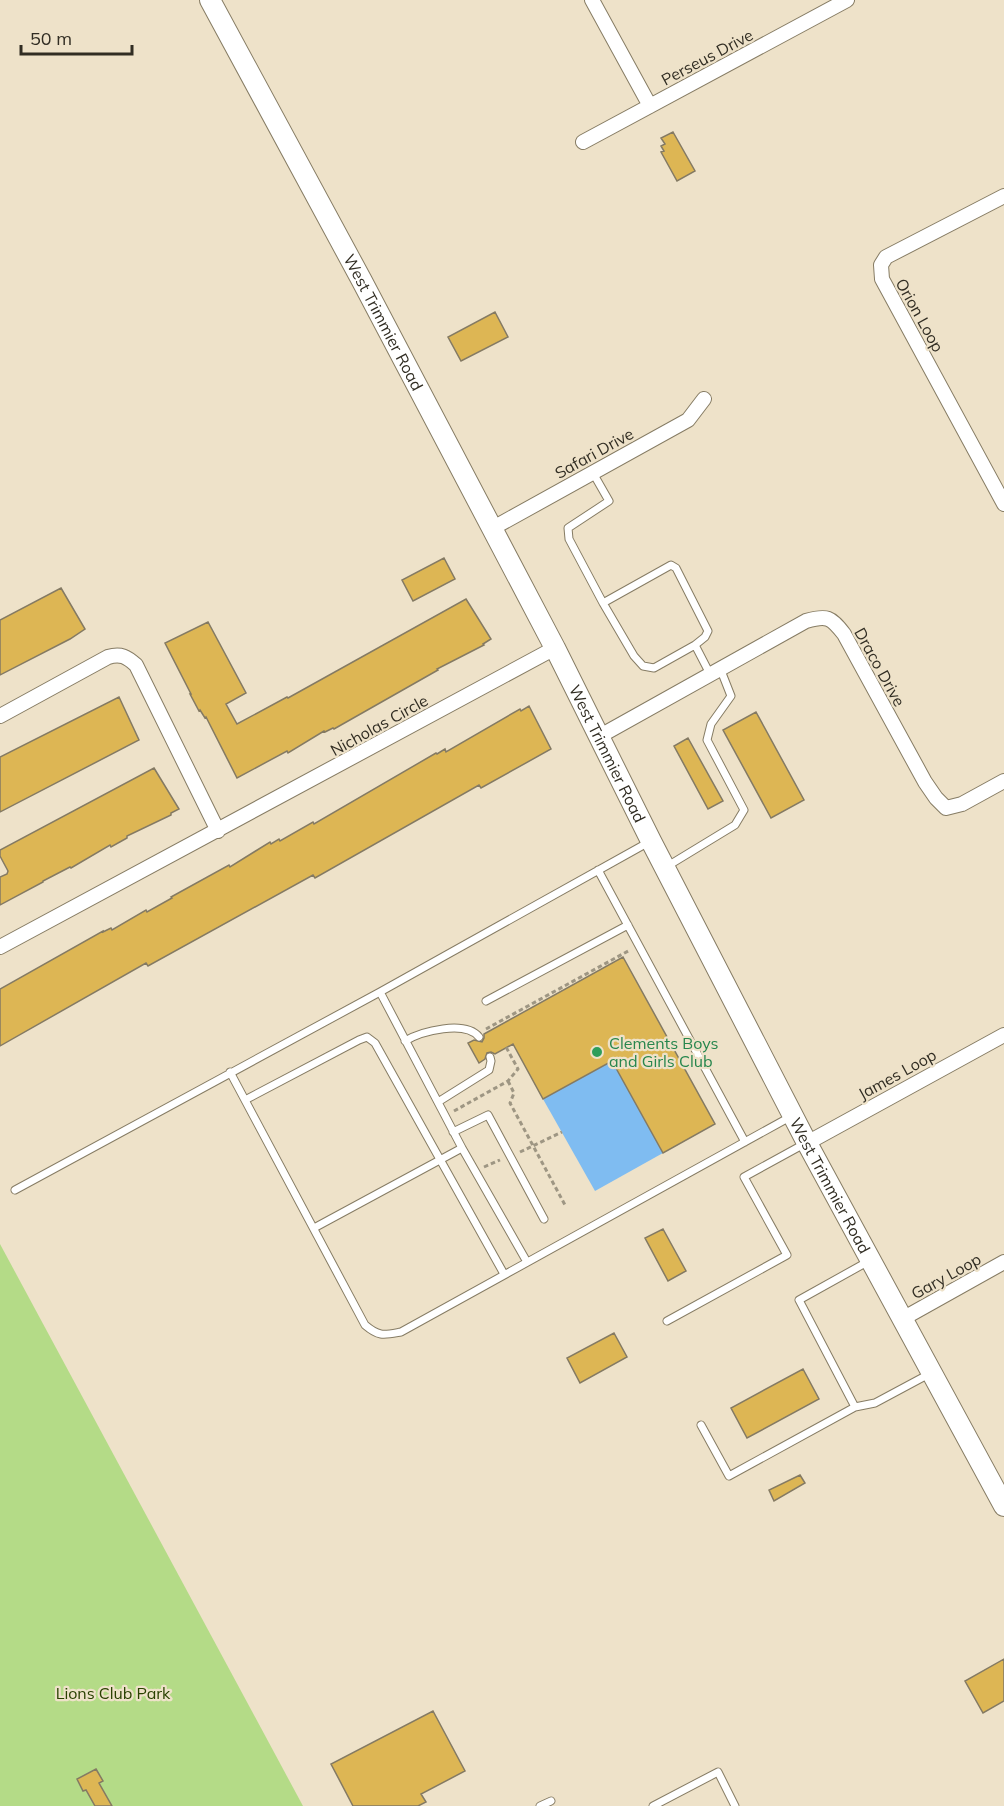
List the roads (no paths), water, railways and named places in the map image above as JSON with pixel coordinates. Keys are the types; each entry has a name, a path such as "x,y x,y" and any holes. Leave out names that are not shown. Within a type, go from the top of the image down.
{"main road":[{"name":"West Trimmier Road","path":"210,0 493,528 600,736 664,867 807,1143 1002,1497"}],"street":[{"path":"591,0 650,106"},
{"name":"Perseus Drive","path":"583,142 847,0"},
{"name":"Orion Loop","path":"1004,196 886,257 881,265 882,279 1004,504"},
{"name":"Safari Drive","path":"493,528 688,420 704,399"},
{"name":"Draco Drive","path":"600,736 806,621 823,616 835,621 844,634 925,782 946,808 962,804 1004,781"},
{"name":"Nicholas Circle","path":"0,947 555,648"},
{"path":"0,716 108,657 116,654 127,657 136,665 218,831"},
{"name":"James Loop","path":"807,1143 1004,1035"},
{"name":"Gary Loop","path":"904,1318 1004,1262"}],"lane":[{"path":"592,473 609,501 568,528 569,539 603,603 634,656 643,666 654,668 695,645 705,637 708,631 676,568 671,565 603,603"},
{"path":"664,867 735,825 744,810 707,740 711,724 731,696 695,645"},
{"path":"15,1190 380,992 651,841"},
{"path":"598,870 745,1142"},
{"path":"486,1001 628,925"},
{"path":"380,992 453,1132 527,1262"},
{"path":"405,1041 413,1036 437,1030 470,1030 478,1036"},
{"path":"245,1100 368,1037 375,1043 504,1274"},
{"path":"438,1102 489,1070 490,1057"},
{"path":"230,1072 365,1325 375,1334 386,1335 401,1332 793,1115"},
{"path":"453,1132 488,1115 544,1219"},
{"path":"666,1321 787,1255 744,1177 807,1143"},
{"path":"314,1228 462,1148"},
{"path":"855,1407 799,1300 872,1260"},
{"path":"701,1425 729,1476 855,1407 875,1403 933,1373"},
{"path":"652,1806 718,1772 735,1806"},
{"path":"540,1806 551,1801"}],"water":[{"path":"612,1061 663,1153 595,1191 543,1099"}],"place":[{"name":"Clements Boys and Girls Club","path":"597,1052"}],"park label":[{"name":"Lions Club Park","path":"113,1693"}]}
